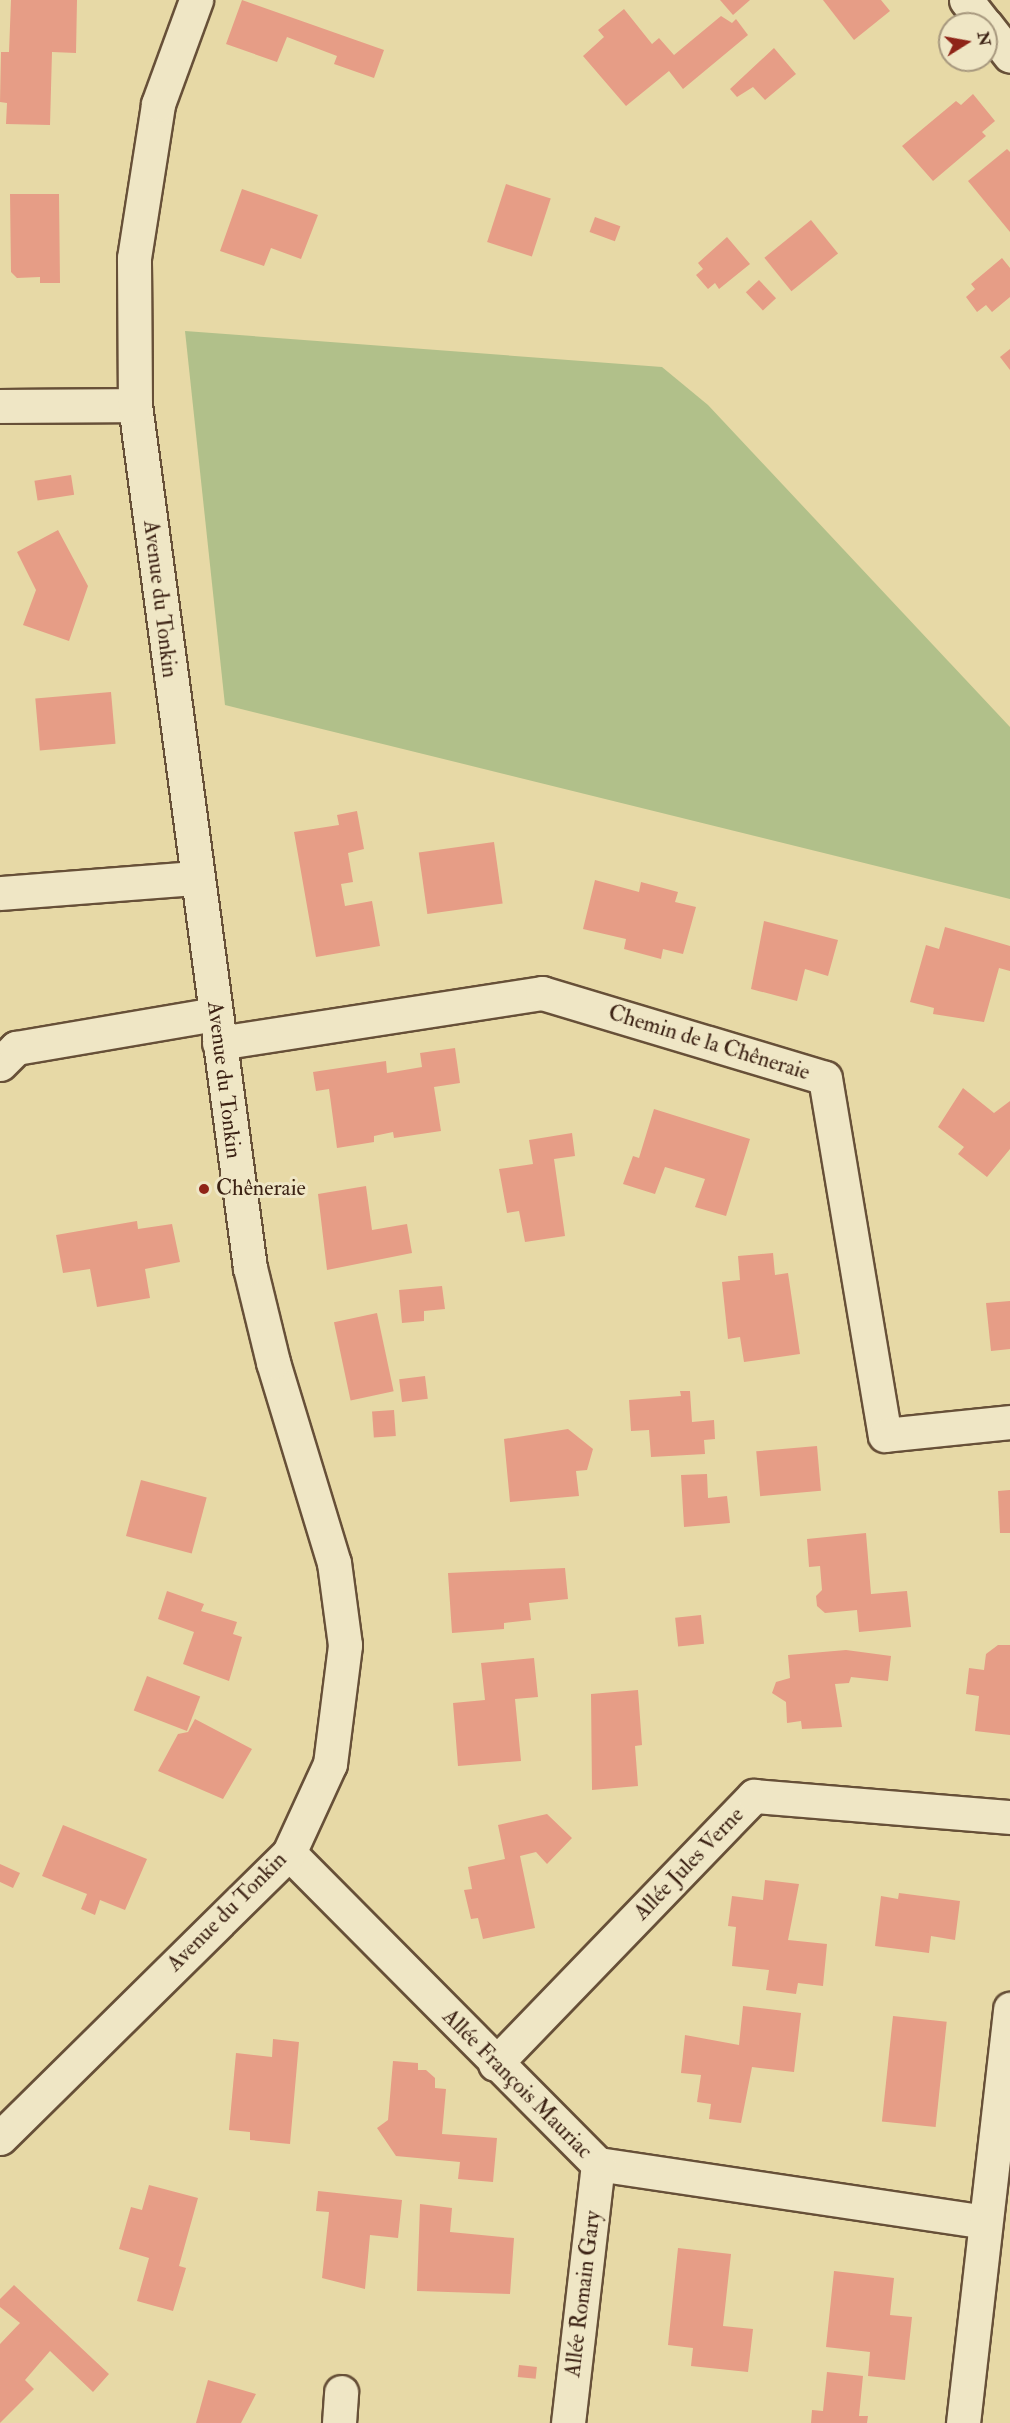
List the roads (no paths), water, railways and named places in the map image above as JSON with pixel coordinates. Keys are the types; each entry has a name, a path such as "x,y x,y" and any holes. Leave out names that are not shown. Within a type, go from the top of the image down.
{"street":[{"name":"Avenue du Tonkin","path":"0,2138 289,1852 330,1764 345,1645 334,1563 273,1362 250,1268 135,405 135,247 158,104 196,0"},
{"path":"966,0 976,12"},
{"path":"998,40 1010,56"},
{"path":"0,406 135,405"},
{"path":"0,893 197,879"},
{"name":"Chemin de la Chêneraie","path":"217,1028 542,993 825,1078 885,1434 1010,1422"},
{"path":"0,1064 16,1048 217,1028"},
{"name":"Allée Jules Verne","path":"495,2064 754,1796 1010,1817"},
{"name":"Allée François Mauriac","path":"289,1852 495,2064 598,2164 985,2222"},
{"path":"963,2423 1010,2009"},
{"name":"Allée Romain Gary","path":"568,2423 598,2164"}],"place":[{"name":"Chêneraie","path":"204,1189"}]}
